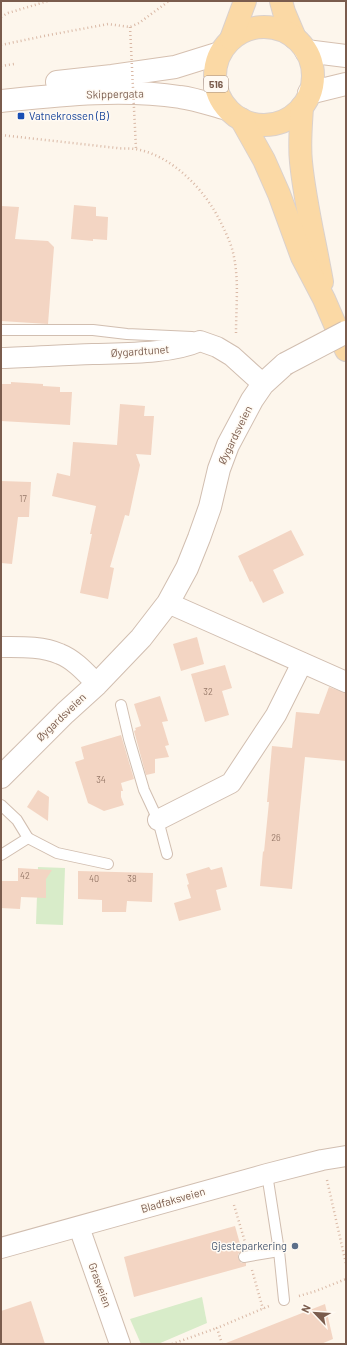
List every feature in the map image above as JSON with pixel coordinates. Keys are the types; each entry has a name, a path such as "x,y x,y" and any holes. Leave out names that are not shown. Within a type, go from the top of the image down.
{"main road":[{"name":"516","path":"245,1 215,69 214,78 218,95 234,114 264,160 279,194 302,257 324,299 346,350"},
{"name":"516","path":"281,1 284,12 312,67 312,80 305,100 301,160 307,210 317,252 324,299"},
{"path":"226,46 245,30 262,26 280,30 301,44"},
{"path":"234,114 257,124 268,125 284,120 305,100"}],"street":[{"path":"301,44 346,56"},
{"name":"Skippergata","path":"1,88 112,76 175,67 226,46"},
{"path":"305,100 346,84"},
{"name":"Skippergata","path":"1,100 109,93 148,93 182,97 234,114"},
{"name":"Øygardsveien","path":"1,777 65,713 97,684 141,638 168,603 187,568 199,538 210,507 219,468 228,445 252,400 263,384 285,364 346,332"},
{"path":"200,341 217,347 232,356 263,384"},
{"name":"Øygardtunet","path":"1,358 147,351 189,346 200,341"},
{"path":"168,603 346,682"},
{"path":"1,647 46,649 61,654 74,662 97,684"},
{"path":"158,820 231,783 276,715 302,663"},
{"name":"Bladfaksveien","path":"1,1248 267,1174 322,1160 346,1156"},
{"name":"Grasveien","path":"79,1227 120,1344"}],"lane":[{"path":"1,330 92,330 127,334 192,337 200,341"},
{"path":"121,705 144,790 158,820 167,854"},
{"path":"1,805 17,820 28,838 57,853 108,864"},
{"path":"1,856 28,838"},
{"path":"267,1174 279,1251 284,1300"},
{"path":"244,1257 279,1251"}],"path":[{"path":"1,17 8,13 48,1"},
{"path":"1,45 108,24 130,27 139,23 169,1"},
{"path":"130,27 136,149"},
{"path":"1,66 14,64"},
{"path":"1,135 136,149 153,155 178,168 204,194 215,210 234,256 237,279 236,337 232,356"},
{"path":"322,1160 346,1264"},
{"path":"172,1344 217,1328 284,1300 316,1291 346,1279"},
{"path":"217,1328 222,1344"}],"green space":[{"path":"38,867 65,868 63,925 36,924"},
{"path":"202,1297 207,1323 158,1344 141,1344 130,1319"}],"building":[{"path":"74,205 96,207 96,216 108,217 107,240 93,239 93,241 71,239"},
{"path":"1,206 19,207 15,239 48,241 54,247 48,324 1,321"},
{"path":"11,382 43,384 43,386 60,387 60,392 72,392 70,425 1,421 1,384 11,384"},
{"path":"120,404 145,406 144,416 154,416 151,455 136,454 140,465 129,516 125,515 110,567 114,568 108,599 80,593 96,506 52,496 57,473 70,476 73,442 117,445"},
{"path":"1,481 31,482 29,517 18,517 12,564 1,563"},
{"path":"291,530 304,555 273,570 284,593 263,603 252,581 250,582 238,556"},
{"path":"197,637 204,664 181,671 173,644"},
{"path":"225,665 232,688 222,691 229,715 205,722 191,674"},
{"path":"329,687 346,693 346,761 305,757 292,889 260,886 269,802 267,802 272,746 292,748 296,712 319,714"},
{"path":"160,696 168,721 162,722 169,745 165,746 169,757 155,759 155,773 146,775 134,731 136,730 135,728 141,726 134,704"},
{"path":"121,735 134,779 121,783 123,791 121,791 121,797 124,805 104,811 88,803 75,762 84,759 81,747"},
{"path":"38,790 49,797 48,821 27,807"},
{"path":"209,867 211,870 222,867 227,887 216,890 221,910 179,921 174,903 191,898 187,885 189,884 186,874"},
{"path":"18,868 52,870 46,879 46,898 21,897 20,909 1,908 1,881 18,881"},
{"path":"78,871 153,873 152,902 127,901 126,912 102,912 102,900 78,899"},
{"path":"235,1226 242,1251 238,1254 238,1258 241,1263 246,1263 246,1266 134,1297 124,1257"},
{"path":"31,1301 45,1344 1,1344 1,1311"},
{"path":"325,1304 333,1339 321,1344 226,1344 226,1343"}],"place":[{"name":"Vatnekrossen (B)","path":"21,116"},
{"name":"Gjesteparkering","path":"295,1246"}]}
